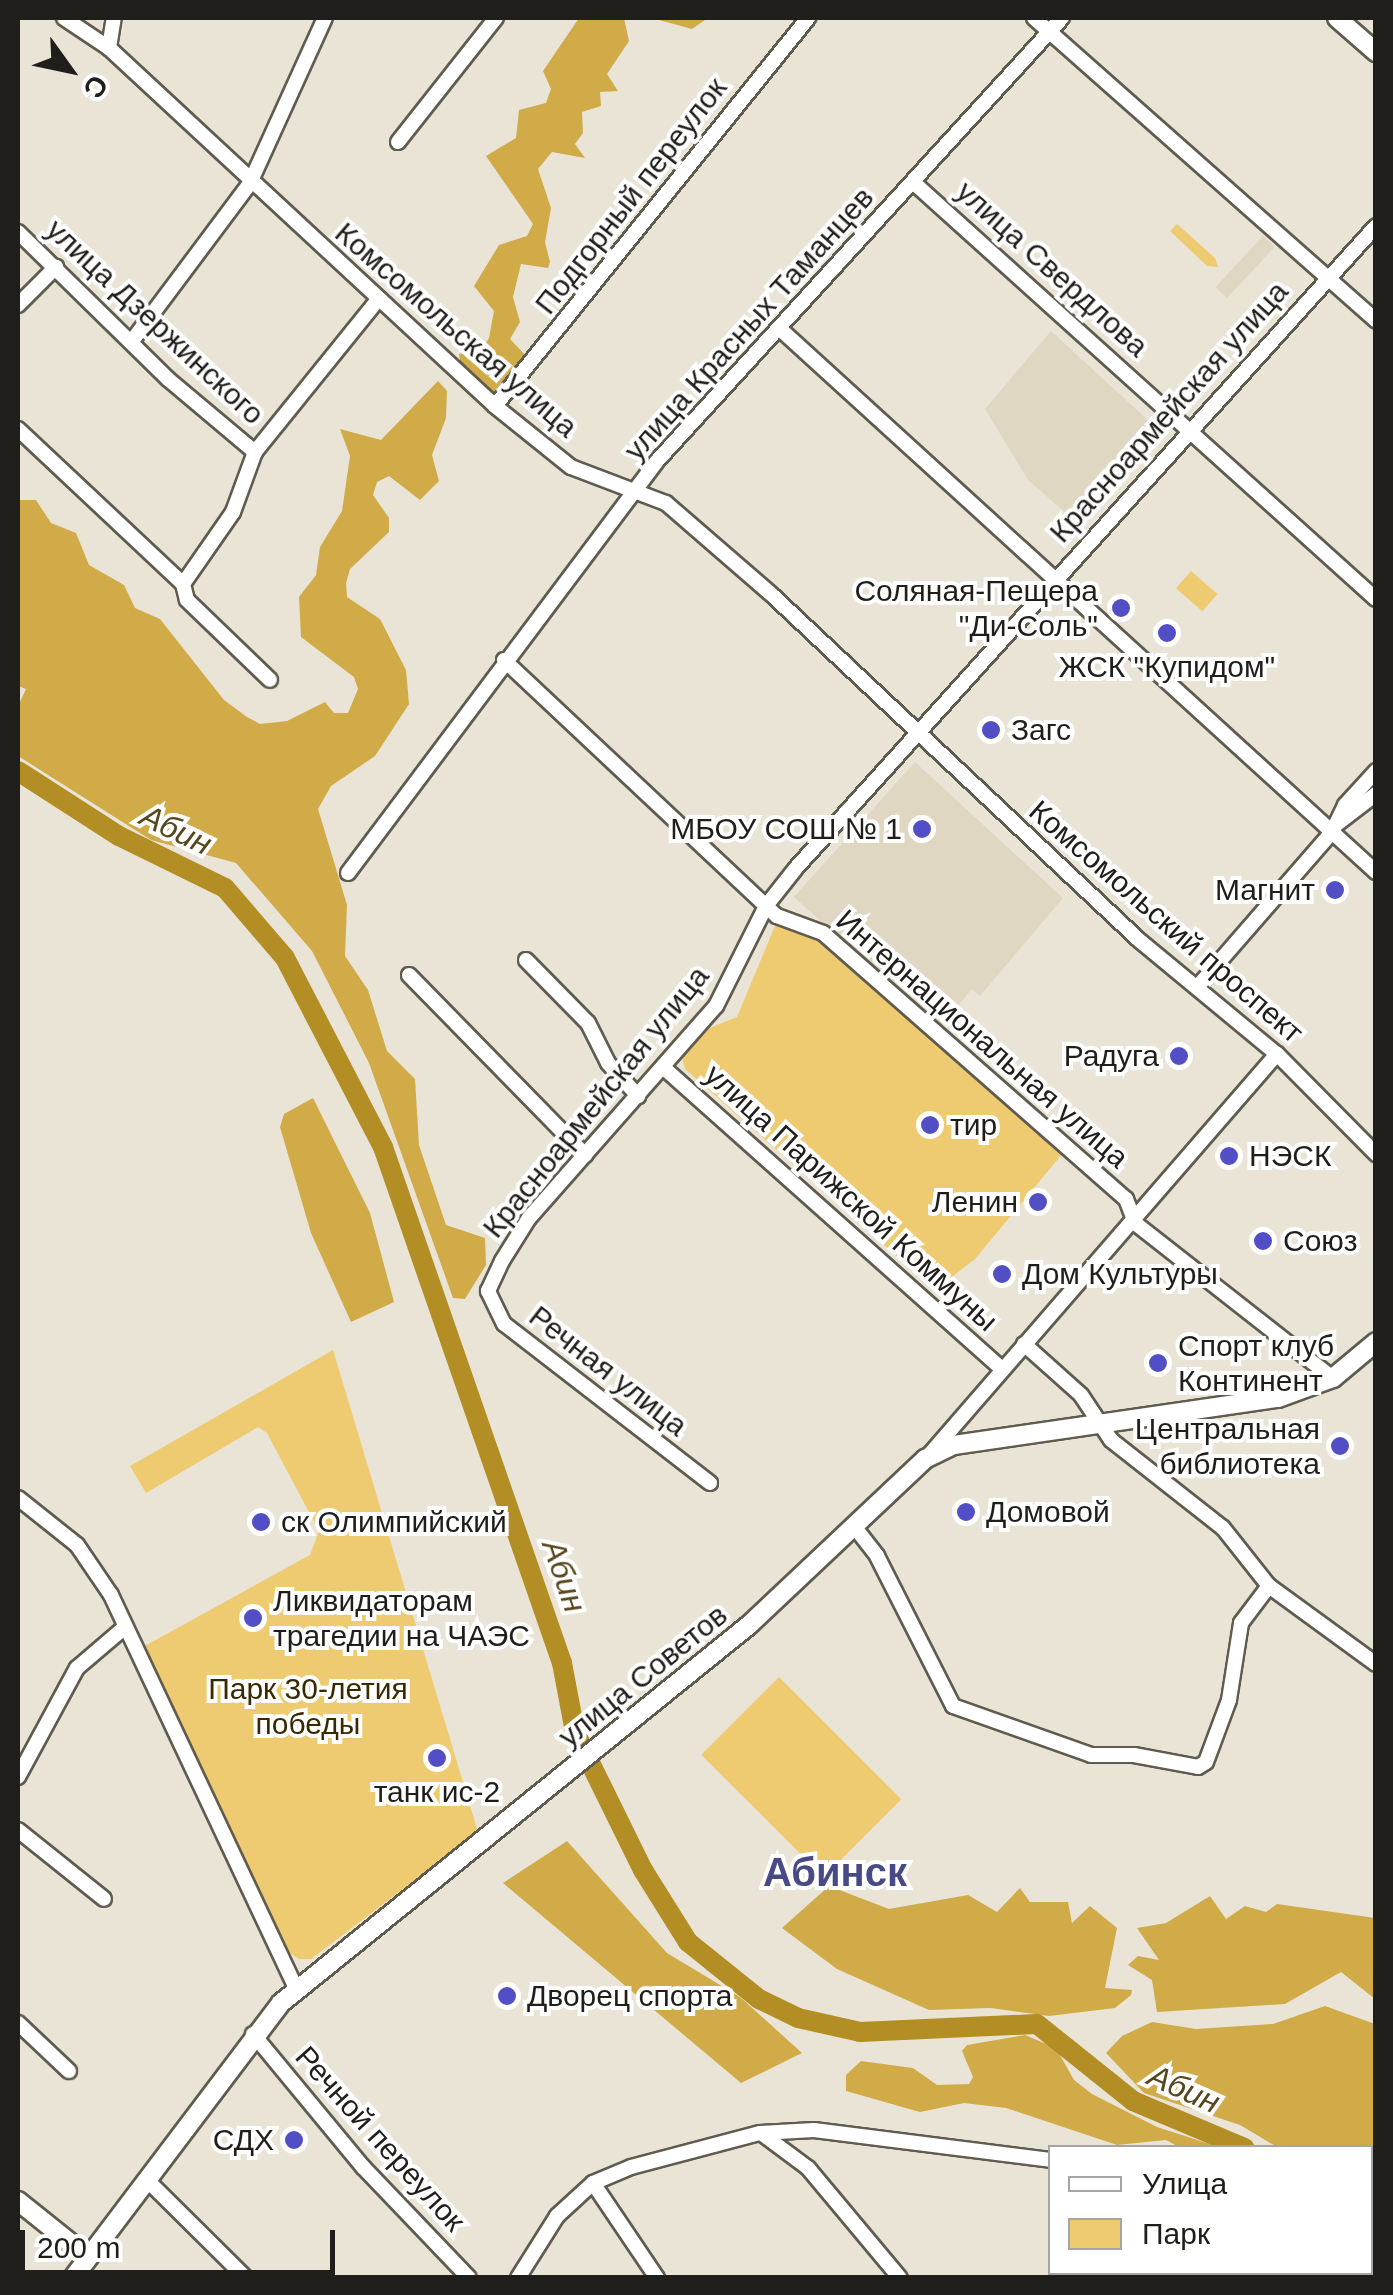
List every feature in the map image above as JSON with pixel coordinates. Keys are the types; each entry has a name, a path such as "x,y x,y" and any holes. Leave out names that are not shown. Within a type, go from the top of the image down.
{"main road":[{"path":"1337,18 1376,52"},
{"name":"улица Советов","path":"74,2278 253,2034 296,1989 619,1732 857,1530 926,1459 954,1445 1232,1407 1334,1378 1376,1342"},
{"path":"18,2201 88,2257"}],"street":[{"name":"Комсомольская улица","path":"64,18 108,48 376,301 495,406 571,467 640,488 772,594 916,734"},
{"path":"108,48 114,18"},
{"path":"132,341 250,184 324,18"},
{"path":"398,142 496,18"},
{"name":"Подгорный переулок","path":"495,406 808,18"},
{"path":"1034,18 1376,321"},
{"name":"улица Красных Таманцев","path":"348,873 657,461 1062,18"},
{"name":"улица Свердлова","path":"912,182 1193,429 1376,599"},
{"name":"Красноармейская улица","path":"488,1292 529,1218 716,1006 766,906 916,734 1376,226"},
{"name":"улица Дзержинского","path":"18,232 255,452"},
{"path":"18,305 56,267"},
{"path":"183,584 233,512 255,452 376,301"},
{"path":"779,328 1334,828 1376,872"},
{"path":"18,429 183,584 187,600 270,680"},
{"name":"Интернациональная улица","path":"504,660 776,916 823,933 1126,1199 1134,1224 1334,1378"},
{"name":"Комсомольский проспект","path":"916,734 1172,970 1199,984 1277,1054 1376,1154"},
{"path":"1199,984 1334,828 1376,772"},
{"path":"1334,828 1376,794"},
{"path":"526,960 588,1023 608,1063 638,1096"},
{"path":"409,974 585,1155"},
{"path":"926,1459 1122,1228 1134,1224 1277,1054"},
{"name":"улица Парижской Коммуны","path":"664,1068 1002,1369"},
{"name":"Речная улица","path":"488,1292 504,1324 710,1483"},
{"name":"улица Парижской Коммуны","path":"1024,1344 1081,1395 1111,1440 1223,1528 1269,1586 1376,1664"},
{"path":"18,1498 77,1546 125,1628 296,1989"},
{"path":"857,1530 886,1572 953,1706 1091,1756 1134,1754 1198,1767 1206,1762 1229,1700 1243,1617 1269,1586"},
{"path":"18,1777 77,1668 125,1628"},
{"path":"18,1830 104,1900"},
{"path":"18,2022 69,2071"},
{"name":"Речной переулок","path":"253,2034 363,2166 469,2278"},
{"path":"518,2278 557,2216 593,2183 760,2133 814,2130 1048,2160"},
{"path":"760,2133 808,2168 900,2278"},
{"path":"146,2179 246,2278"},
{"path":"593,2183 657,2278"}],"shaded area":[{"path":"579,18 624,18 629,41 607,74 618,91 600,92 601,106 582,112 583,133 575,144 585,158 552,152 538,169 551,208 545,242 550,262 548,268 521,264 513,297 520,322 510,339 528,358 493,396 460,361 459,354 482,349 489,338 494,311 474,286 499,245 527,236 533,224 486,156 516,138 519,110 546,103 551,89 543,71"},
{"path":"652,18 708,18 692,29"},
{"path":"1263,236 1275,247 1227,298 1215,287"},
{"path":"1051,331 1161,432 1076,522 1028,480 985,409"},
{"path":"438,381 447,391 446,418 432,455 439,481 420,500 389,476 377,482 373,495 389,518 389,532 350,569 346,583 347,597 380,619 406,670 409,704 375,756 331,786 318,809 347,905 345,956 368,990 387,1051 415,1079 419,1145 446,1225 485,1238 486,1265 465,1299 453,1298 369,1063 312,951 236,863 151,840 18,756 18,706 26,689 18,686 18,500 36,500 51,523 76,533 89,565 124,585 135,608 160,619 224,700 247,717 260,724 287,721 325,702 334,713 348,713 358,689 354,677 301,637 299,597 316,575 320,547 342,511 350,456 340,429 381,440"},
{"name":"МБОУ СОШ № 1","path":"915,762 1063,898 980,996 972,989 939,1028 794,897"},
{"path":"313,1098 370,1213 394,1302 351,1322 311,1233 280,1127 284,1114"},
{"path":"567,1841 667,1953 740,1997 802,2053 741,2083 503,1883"},
{"path":"829,1886 889,1909 968,1895 997,1912 1020,1888 1030,1902 1068,1902 1072,1923 1090,1906 1117,1928 1105,1988 1132,1990 1131,1995 1115,2008 1049,2016 990,2008 929,2010 837,1969 782,1928"},
{"path":"1210,1896 1226,1919 1245,1906 1266,1912 1277,1904 1375,1918 1375,1999 1341,1972 1285,2004 1157,2012 1152,1980 1128,1965 1138,1956 1159,1960 1137,1928 1166,1923"},
{"path":"1325,2006 1375,2024 1375,2222 1373,2145 1274,2145 1240,2125 1144,2093 1106,2053 1122,2036 1152,2022 1196,2029 1273,2024"},
{"path":"1025,2035 1056,2048 1074,2080 1092,2094 1157,2127 1213,2145 1175,2145 1166,2140 1117,2145 1006,2108 964,2103 920,2112 846,2091 846,2075 861,2061 913,2068 937,2085 969,2084 973,2077 962,2051 967,2045"}],"green space":[{"path":"1177,224 1215,258 1218,267 1207,266 1170,231"},
{"path":"1191,571 1217,594 1202,611 1176,588"},
{"path":"777,921 821,939 1063,1153 975,1259 935,1290 685,1069 682,1057 707,1029 737,1017"},
{"name":"Парк 30-летия победы","path":"333,1350 478,1832 311,1959 299,1959 280,1947 141,1648 310,1555 319,1531 267,1433 258,1427 146,1493 130,1466"},
{"path":"779,1677 901,1799 824,1877 701,1755"}],"waterway":[{"name":"Абин","path":"18,771 119,836 225,888 285,958 383,1147 562,1663 575,1732 643,1870 688,1942 759,1999 798,2018 860,2032 1037,2024 1133,2101 1237,2145"}],"place":[{"name":"Соляная-Пещера \"Ди-Соль\"","path":"1121,608"},
{"name":"ЖСК \"Купидом\"","path":"1167,633"},
{"name":"Загс","path":"991,730"},
{"name":"МБОУ СОШ № 1","path":"922,829"},
{"name":"Магнит","path":"1335,890"},
{"name":"Радуга","path":"1179,1056"},
{"name":"тир","path":"930,1125"},
{"name":"НЭСК","path":"1229,1156"},
{"name":"Ленин","path":"1038,1202"},
{"name":"Союз","path":"1263,1241"},
{"name":"Дом Культуры","path":"1002,1274"},
{"name":"Спорт клуб Континент","path":"1158,1363"},
{"name":"Центральная библиотека","path":"1340,1446"},
{"name":"Домовой","path":"966,1512"},
{"name":"ск Олимпийский","path":"261,1522"},
{"name":"Ликвидаторам трагедии на ЧАЭС","path":"253,1618"},
{"name":"танк ис-2","path":"437,1758"},
{"name":"Дворец спорта","path":"507,1996"},
{"name":"СДХ","path":"294,2140"}],"district":[{"name":"Абинск","path":"835,1872"}]}
